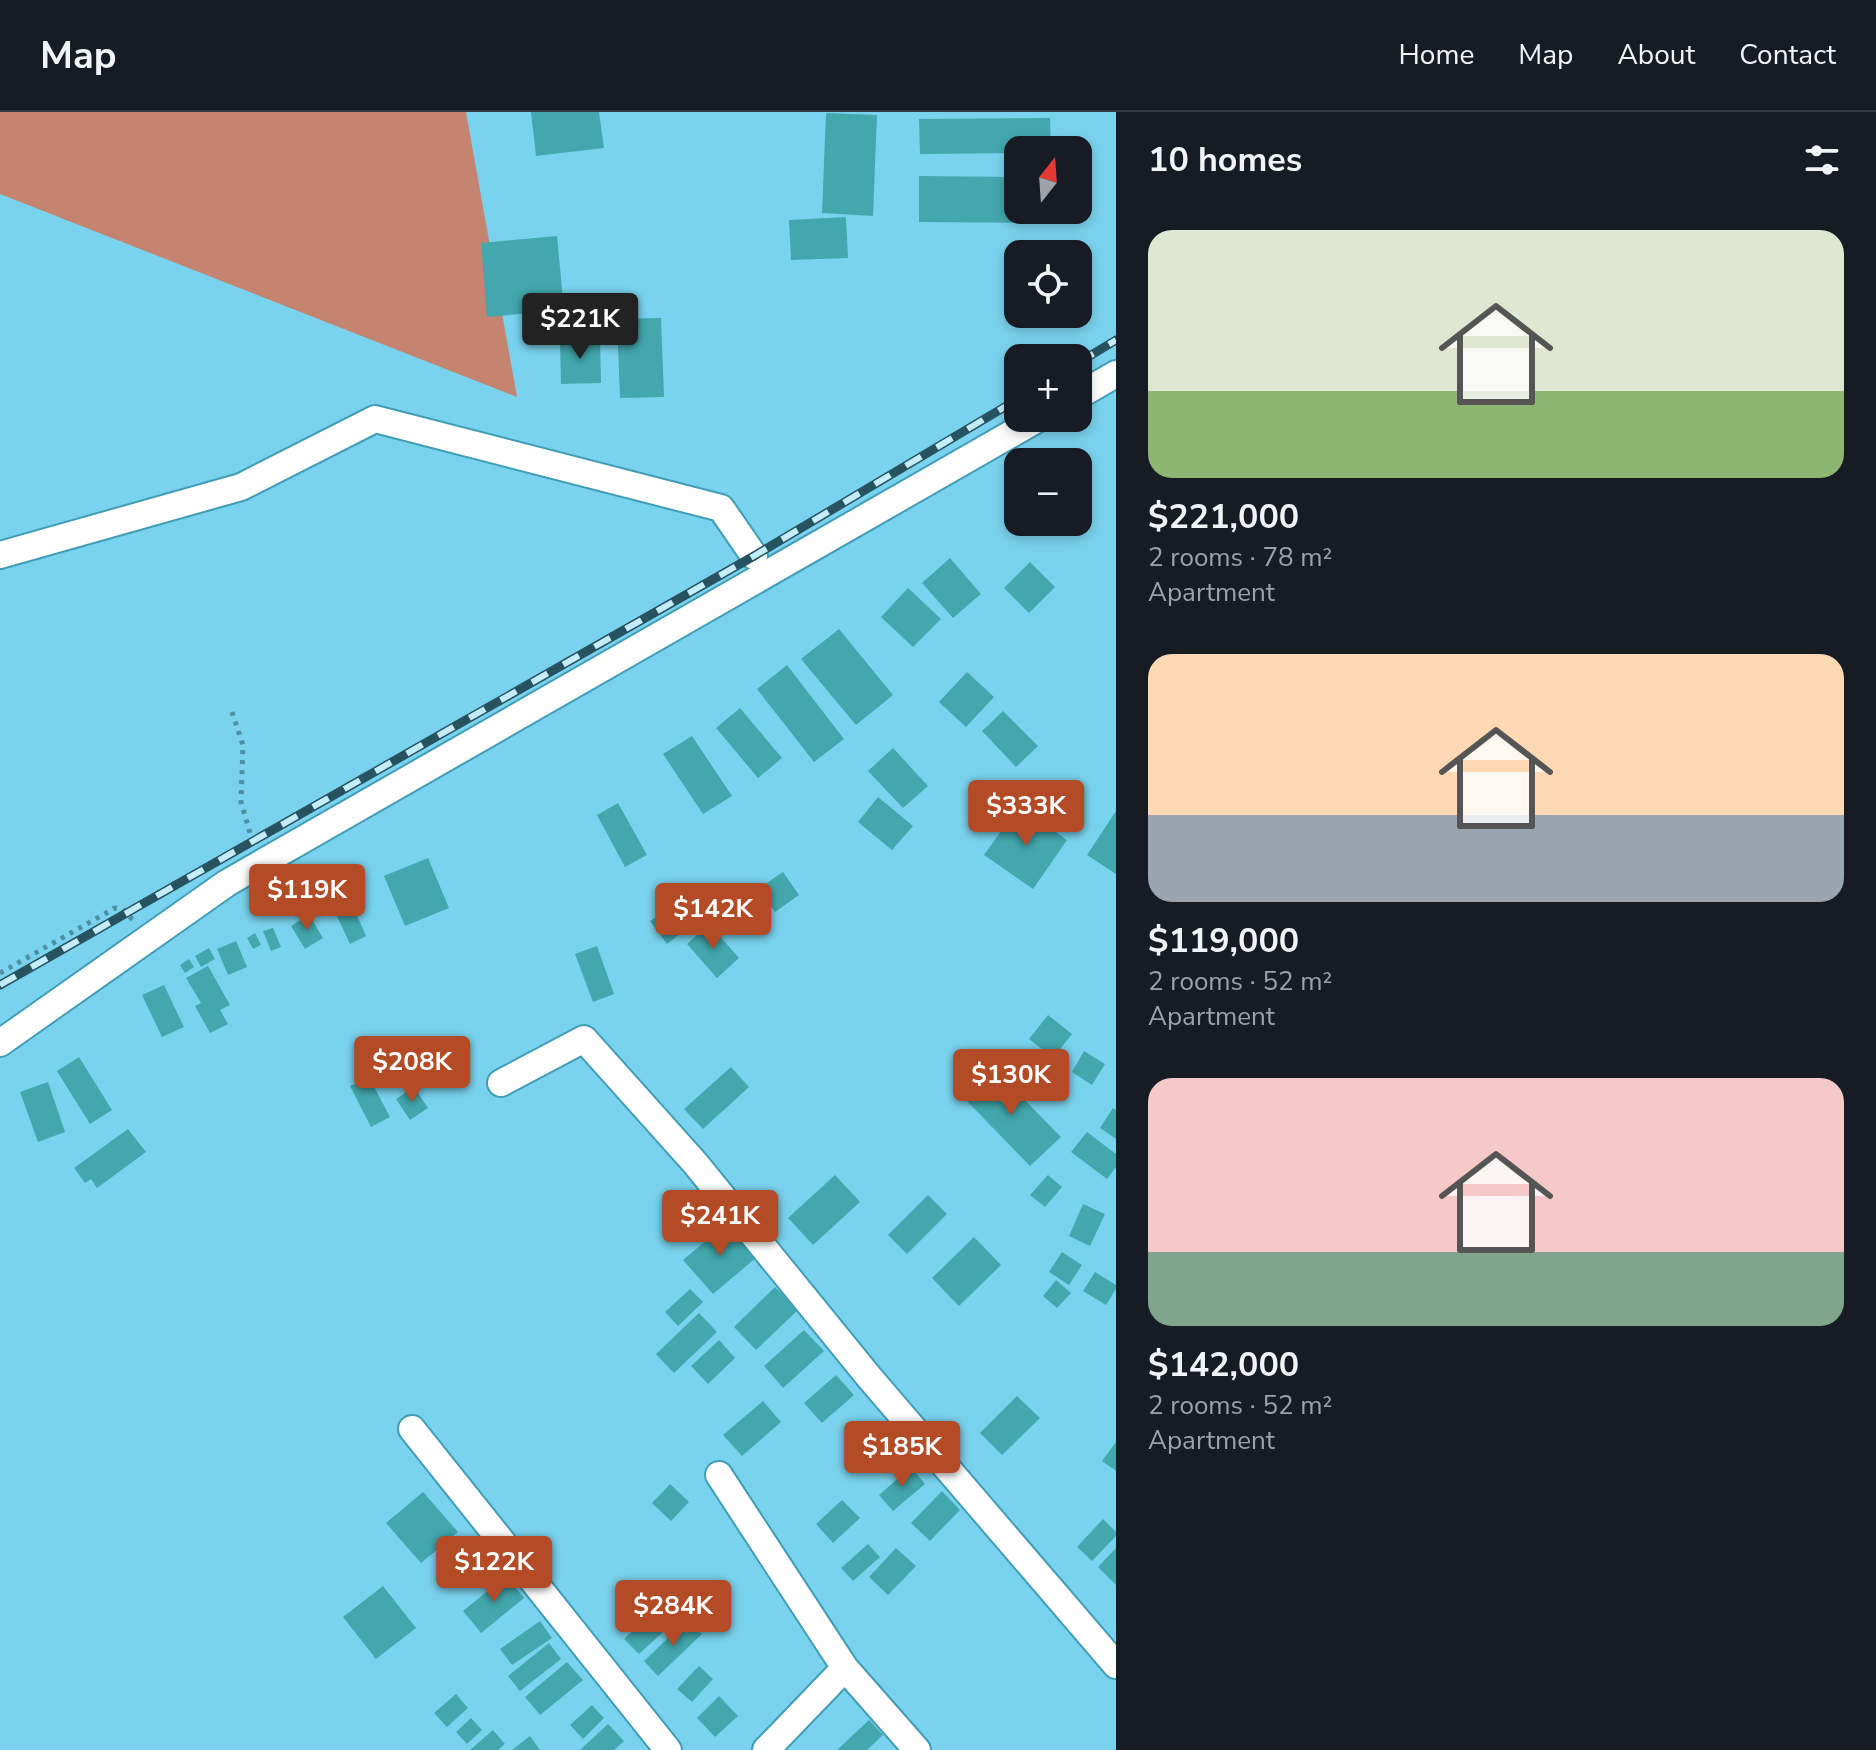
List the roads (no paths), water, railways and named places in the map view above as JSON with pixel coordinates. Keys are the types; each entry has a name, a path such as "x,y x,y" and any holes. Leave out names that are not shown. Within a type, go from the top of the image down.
{"street":[{"path":"1092,388 1116,374"},
{"path":"0,555 241,487 375,419 721,508 754,556"},
{"path":"0,1043 148,938 262,863 1015,432"},
{"path":"501,1083 584,1039 695,1163 869,1377 1116,1665"},
{"path":"412,1429 668,1750"},
{"path":"719,1475 845,1668 917,1750"},
{"path":"766,1750 845,1668"}],"railway":[{"path":"1092,355 1116,340"},
{"path":"0,985 754,556 1004,407"}]}
